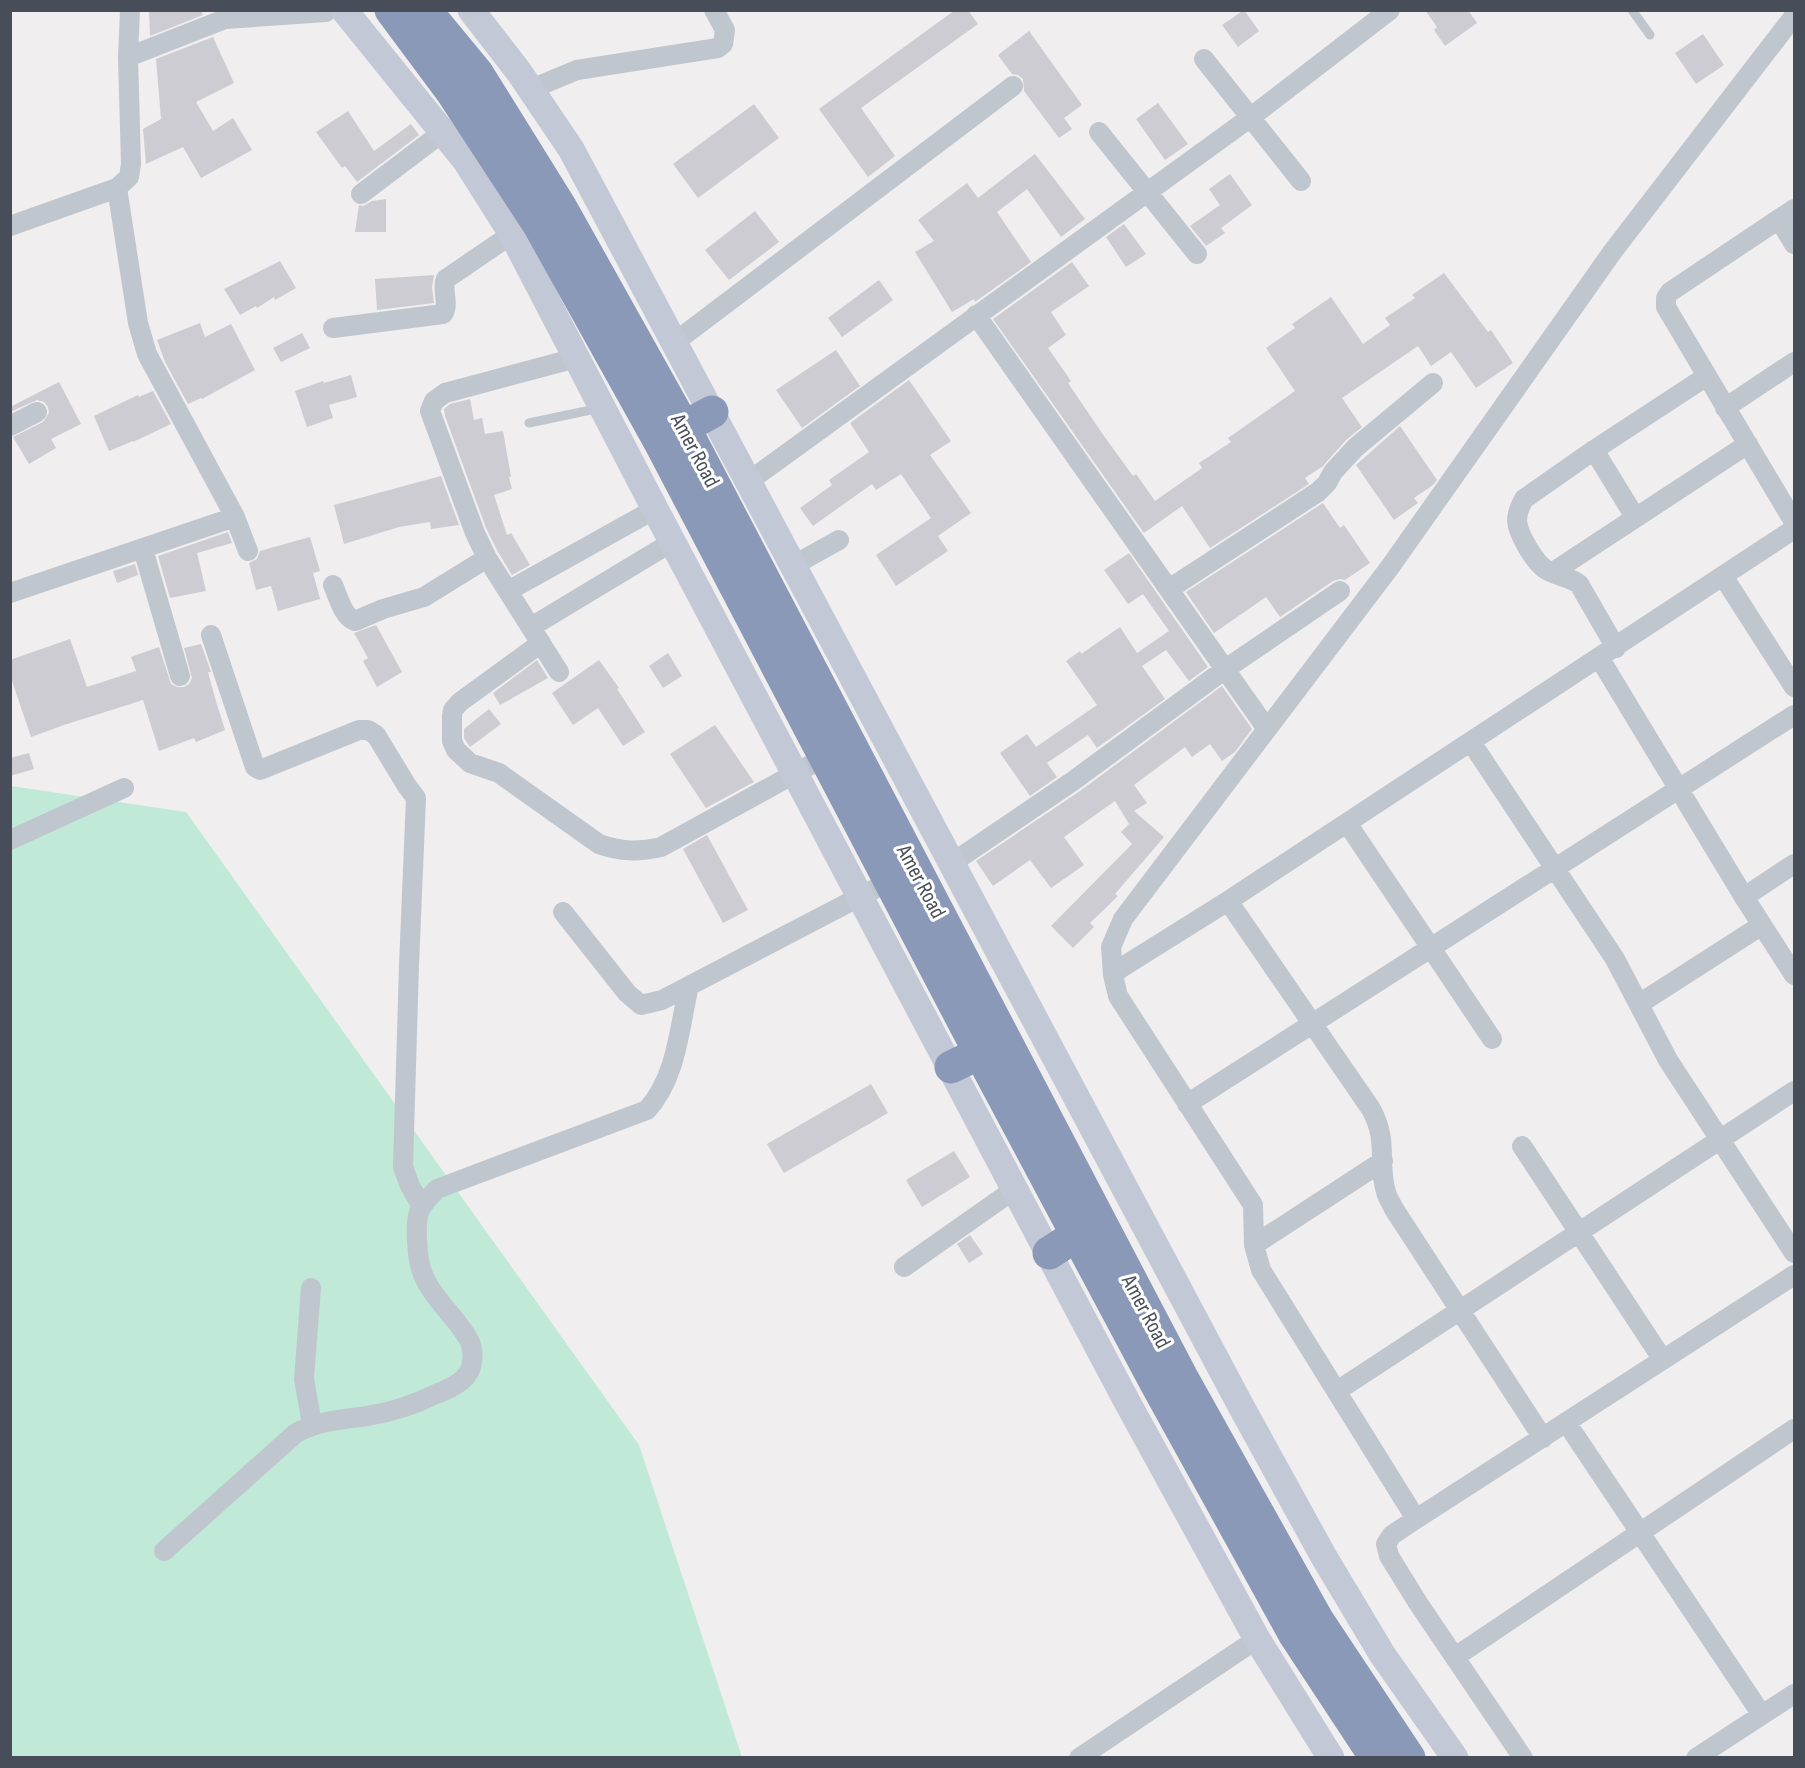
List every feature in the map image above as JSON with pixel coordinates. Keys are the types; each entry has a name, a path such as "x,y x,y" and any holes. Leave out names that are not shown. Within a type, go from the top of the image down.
{"highway":[{"name":"Amer Road","path":"391,10 452,92 540,225 661,444 1157,1385 1295,1635 1376,1758"},
{"name":"Amer Road","path":"425,10 477,73 555,198 684,427 1181,1376 1318,1621 1409,1758"},
{"path":"684,427 712,412"},
{"path":"951,1067 980,1053"},
{"path":"1049,1253 1077,1235"}],"street":[{"path":"10,226 117,188 129,177 131,164 128,57 130,10"},
{"path":"471,10 531,90 571,149 1242,1408 1324,1557 1382,1654 1455,1758"},
{"path":"531,90 577,70 718,48 723,44 726,30 714,10"},
{"path":"749,481 1251,117 1390,10"},
{"path":"128,57 225,19 335,11 443,132 465,160 512,234 672,542 1125,1398 1257,1639 1331,1758"},
{"path":"1416,1519 1262,1270 1254,1245 1253,1205 1118,996 1113,975 1112,947 1123,919 1390,567 1613,251 1794,16"},
{"path":"1204,59 1301,181"},
{"path":"675,342 1013,86"},
{"path":"361,194 443,132"},
{"path":"1099,132 1197,254"},
{"path":"117,188 138,323 147,354 235,517 248,550"},
{"path":"1794,244 1787,214 1670,292 1666,298 1666,307 1794,522"},
{"path":"333,328 444,314 446,309 443,286 446,279 512,234"},
{"path":"976,315 1267,729"},
{"path":"560,672 487,558 475,533 430,411 434,401 445,393 576,358"},
{"path":"1725,408 1794,362"},
{"path":"1617,648 1579,584 1571,578 1546,570 1523,538 1517,521 1519,507 1524,499 1594,450 1707,376"},
{"path":"1169,589 1318,492 1355,448 1432,383"},
{"path":"10,426 37,412"},
{"path":"1553,572 1748,444"},
{"path":"1594,450 1635,517"},
{"path":"508,591 655,509"},
{"path":"10,593 235,517"},
{"path":"1113,975 1617,648 1794,529"},
{"path":"794,565 839,540"},
{"path":"672,542 536,635 460,702 453,710 452,716 452,741 456,750 470,763 499,773 599,844 628,851 644,851 661,847 825,757"},
{"path":"143,549 180,676"},
{"path":"333,585 350,620 355,621 383,609 424,597 487,558"},
{"path":"1723,576 1794,687"},
{"path":"952,863 1073,781 1224,670 1340,591"},
{"path":"211,635 255,767 260,770 359,730 368,730 376,735 416,798 403,1167 410,1186 421,1204"},
{"path":"1600,659 1744,897 1794,975"},
{"path":"1187,1104 1794,715"},
{"path":"1471,742 1615,958 1668,1059 1794,1253"},
{"path":"10,840 124,788"},
{"path":"1347,823 1492,1039"},
{"path":"1744,897 1794,864"},
{"path":"563,912 634,1000 641,1005 651,1004 689,986 890,881"},
{"path":"1228,901 1378,1122 1383,1141 1386,1193 1394,1209 1543,1438"},
{"path":"1639,1004 1762,925"},
{"path":"164,1551 296,1433 312,1424 408,1408 455,1385 466,1376 473,1365 470,1341 437,1300 419,1265 416,1221 421,1204 437,1189 646,1110 658,1097 666,1083 675,1056 689,986"},
{"path":"1337,1391 1794,1091"},
{"path":"1522,1146 1663,1360"},
{"path":"1254,1245 1383,1161"},
{"path":"904,1267 1015,1189"},
{"path":"1523,1758 1389,1556 1386,1544 1392,1535 1416,1519 1794,1275"},
{"path":"311,1288 304,1379 312,1424"},
{"path":"1566,1422 1762,1715"},
{"path":"1455,1657 1794,1430"},
{"path":"1079,1758 1257,1639"},
{"path":"1696,1758 1794,1694"}],"lane":[{"path":"1632,10 1650,35"},
{"path":"529,423 602,407"}],"green space":[{"path":"11,786 186,812 639,1445 742,1757 11,1758"}],"building":[{"path":"149,10 201,10 203,15 150,36"},
{"path":"955,10 968,10 978,24 861,108 895,156 868,177 819,109"},
{"path":"1244,10 1259,31 1238,47 1222,25"},
{"path":"1425,10 1468,10 1477,23 1445,46 1434,30 1437,27"},
{"path":"1029,31 1082,105 1064,118 1072,129 1059,138 1024,91 1023,79 1012,74 998,55"},
{"path":"1703,34 1724,65 1696,84 1675,53"},
{"path":"213,37 234,83 196,102 213,131 233,118 252,150 201,178 183,147 146,164 143,129 161,119 156,59"},
{"path":"1158,103 1188,144 1165,160 1136,119"},
{"path":"754,104 779,138 698,198 673,164"},
{"path":"348,111 374,151 411,124 419,135 357,182 345,166 342,168 316,132"},
{"path":"1035,154 1085,219 1061,237 1027,189 997,212 1031,262 975,302 974,299 952,312 915,252 934,241 918,220 967,183 978,198"},
{"path":"1230,174 1252,205 1221,228 1225,233 1206,246 1190,226 1220,205 1209,189"},
{"path":"386,199 386,232 355,232 359,205 363,206 372,201"},
{"path":"755,211 779,242 729,280 705,250"},
{"path":"1124,224 1146,254 1126,267 1106,237"},
{"path":"280,261 296,288 240,315 224,289"},
{"path":"1072,262 1089,286 1051,312 1066,335 1048,348 1071,381 1068,383 1104,436 1133,476 1136,474 1155,501 1202,468 1199,463 1231,442 1228,438 1295,391 1266,348 1295,328 1292,324 1331,297 1363,344 1390,325 1385,318 1415,298 1412,295 1444,273 1488,332 1491,330 1513,363 1476,388 1451,352 1431,366 1418,346 1342,398 1362,427 1346,440 1323,466 1305,478 1309,484 1210,548 1182,506 1144,533 993,319"},
{"path":"434,275 432,287 434,303 377,310 375,279"},
{"path":"879,280 893,300 842,337 828,318"},
{"path":"200,323 205,337 231,324 255,370 202,399 188,404 165,362 157,340"},
{"path":"302,333 310,348 281,362 273,348"},
{"path":"836,350 860,386 802,428 776,390"},
{"path":"351,375 357,397 329,405 333,418 307,427 295,391 323,381 324,383"},
{"path":"909,380 951,441 930,455 971,513 938,536 948,551 896,586 876,555 931,518 901,474 876,490 872,484 813,526 800,508 832,485 829,480 869,452 850,423"},
{"path":"59,382 81,424 51,439 56,448 29,464 13,437 43,422 49,413 48,407 44,402 37,400 10,412 10,407"},
{"path":"153,391 171,424 109,451 94,416 138,395 139,397"},
{"path":"470,399 474,420 482,418 485,434 503,431 512,489 494,495 507,535 511,533 530,565 512,575 486,528 445,416 444,409 450,404"},
{"path":"1400,426 1437,480 1414,498 1418,503 1394,520 1356,465"},
{"path":"441,476 459,525 431,529 430,522 399,527 344,544 334,505"},
{"path":"1323,503 1340,528 1344,525 1370,563 1345,580 1333,581 1280,617 1266,597 1214,633 1186,592"},
{"path":"228,532 232,543 197,553 206,591 170,598 158,556"},
{"path":"310,537 320,571 313,573 320,599 278,611 271,586 256,590 249,563 257,559 260,551"},
{"path":"1129,553 1208,667 1189,681 1166,650 1142,666 1165,699 1097,748 1088,735 1047,763 1057,777 1030,796 1000,753 1027,734 1036,747 1097,705 1066,661 1080,651 1081,654 1120,627 1137,653 1169,631 1143,594 1128,604 1104,570"},
{"path":"135,564 138,575 117,583 113,571"},
{"path":"376,625 402,672 377,687 363,661 368,658 354,633"},
{"path":"70,639 87,687 136,671 131,657 159,647 171,684 184,687 192,678 184,648 201,644 211,672 208,672 225,730 196,742 194,738 159,751 143,700 31,737 10,675 10,660"},
{"path":"668,653 682,676 663,688 649,666"},
{"path":"537,660 548,678 500,705 493,693"},
{"path":"599,660 645,732 623,746 598,708 573,725 552,693"},
{"path":"1222,686 1252,729 1235,752 1222,761 1210,744 1192,757 1185,747 1134,785 1147,803 1134,811 1164,837 1115,894 1118,896 1090,923 1094,927 1073,948 1051,926 1132,844 1121,832 1129,824 1115,801 1064,837 1084,865 1051,888 1030,860 993,886 976,861 1080,791"},
{"path":"489,709 501,724 470,747 464,738 464,729"},
{"path":"715,725 754,782 706,808 670,754"},
{"path":"29,753 34,769 10,776 10,758"},
{"path":"707,835 748,910 723,923 683,849"},
{"path":"871,1084 888,1113 784,1173 767,1144"},
{"path":"954,1151 970,1177 922,1207 906,1180"},
{"path":"970,1235 983,1254 969,1263 957,1244"}]}
